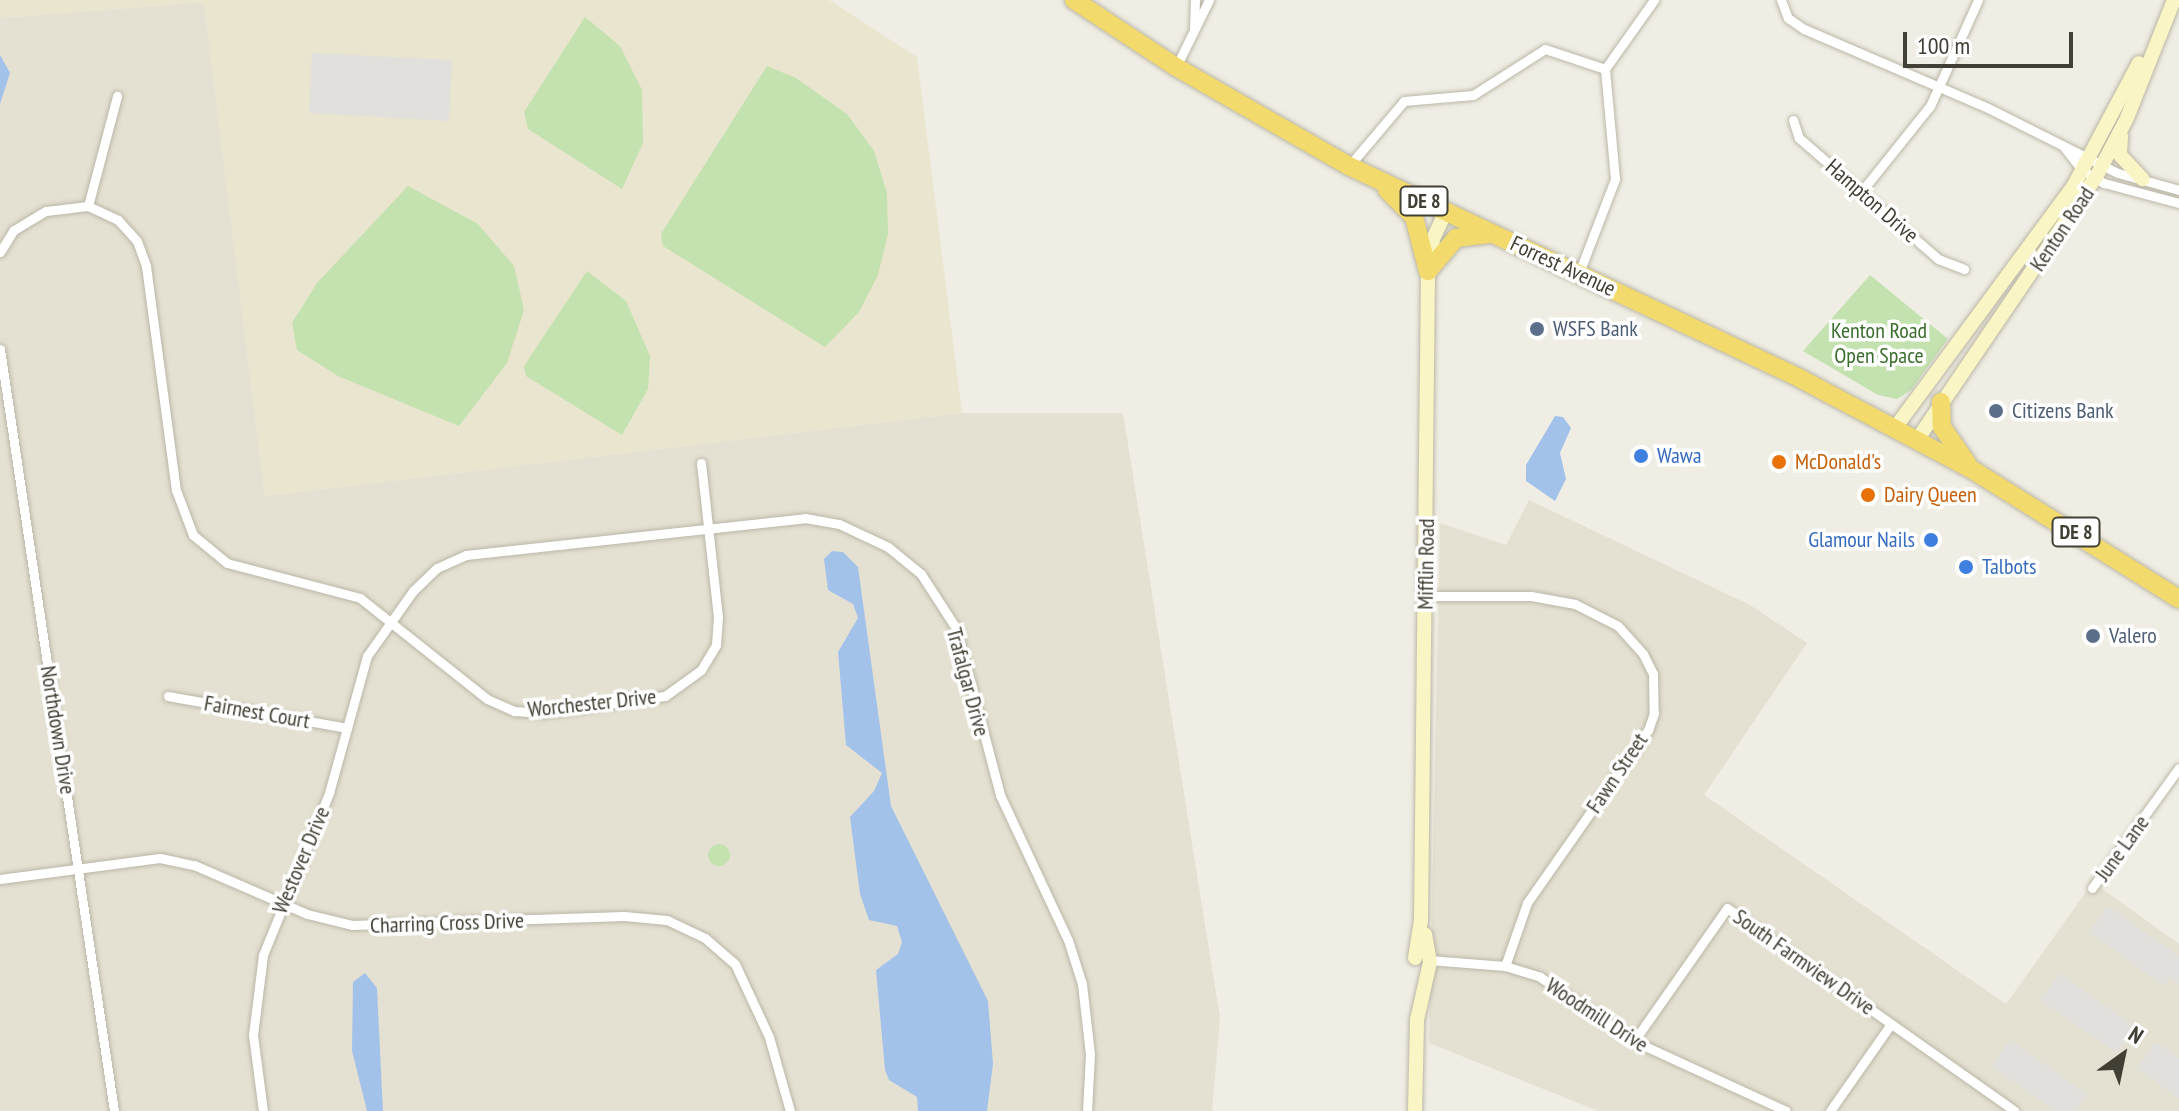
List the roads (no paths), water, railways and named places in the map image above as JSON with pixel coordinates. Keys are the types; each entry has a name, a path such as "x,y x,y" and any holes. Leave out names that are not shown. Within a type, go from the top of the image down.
{"highway":[{"name":"Forrest Avenue","path":"1077,1 1176,67 1349,166 1579,273 1895,428 1971,469 2179,599"},
{"path":"1370,175 1411,212 1428,271"},
{"path":"1428,271 1456,238 1474,233 1498,235"},
{"path":"1941,402 1942,427 1971,469"}],"main road":[{"name":"Kenton Road","path":"2097,166 2166,0"},
{"name":"Kenton Road","path":"1917,440 2127,118 2174,0"},
{"path":"2127,118 2120,155 2142,179"},
{"name":"Kenton Road","path":"1895,428 2082,170 2097,166"},
{"name":"Mifflin Road","path":"1415,1111 1424,963 1421,920 1428,271 1433,239 1446,211"}],"street":[{"path":"1194,31 1195,0"},
{"path":"1176,67 1209,0"},
{"path":"1579,273 1615,179 1605,69 1654,0"},
{"path":"1783,0 1788,18 1804,29 2064,147 2097,166 2179,190"},
{"path":"1861,192 1906,140 1939,89 1978,0"},
{"path":"1349,166 1404,101 1473,95 1545,49 1605,69"},
{"path":"88,206 117,96"},
{"name":"Hampton Drive","path":"1793,120 1799,138 1938,259 1964,269"},
{"path":"2064,147 2082,170"},
{"path":"2097,166 2118,189 2179,203"},
{"path":"0,252 27,219 54,209 88,206 118,220 142,253 176,490 193,535 227,563 345,592 390,617"},
{"name":"Northdown Drive","path":"0,349 114,1111"},
{"name":"Worchester Drive","path":"390,617 472,687 514,711 544,713 665,696 691,682 716,645 718,617 701,463"},
{"name":"Trafalgar Drive","path":"390,617 437,568 466,555 708,526 785,518 839,524 904,559 947,610 961,643 1004,806 1059,919 1079,973 1089,1029 1087,1111"},
{"name":"Fawn Street","path":"1425,596 1531,596 1575,604 1618,626 1643,654 1653,674 1655,704 1648,730 1527,903 1505,966"},
{"name":"Westover Drive","path":"263,1111 253,1007 263,955 329,793 367,656 390,617"},
{"name":"Fairnest Court","path":"168,696 347,728"},
{"name":"June Lane","path":"2092,888 2179,768"},
{"name":"Charring Cross Drive","path":"0,879 140,859 178,861 332,921 373,927 624,916 687,927 721,950 745,982 769,1037 790,1111"},
{"name":"South Farmview Drive","path":"1634,1041 1727,908 2015,1111"},
{"name":"Woodmill Drive","path":"1424,963 1505,966 1555,984 1634,1041 1786,1111"},
{"path":"1830,1111 1891,1024"}],"water":[{"path":"0,55 10,73 0,104"},
{"path":"1555,416 1563,417 1571,428 1560,453 1566,479 1555,501 1526,481 1526,465"},
{"path":"832,551 843,552 858,567 891,806 988,1001 993,1064 987,1111 918,1111 917,1097 889,1080 885,1070 876,970 898,954 902,942 897,926 869,920 860,894 850,817 874,791 882,773 846,745 838,652 858,618 853,604 828,590 824,559"},
{"path":"365,973 377,988 383,1111 367,1111 352,1051 353,982"}],"place":[{"name":"WSFS Bank","path":"1537,329"},
{"name":"Citizens Bank","path":"1996,411"},
{"name":"Wawa","path":"1641,456"},
{"name":"McDonald's","path":"1779,462"},
{"name":"Dairy Queen","path":"1868,495"},
{"name":"Glamour Nails","path":"1931,540"},
{"name":"Talbots","path":"1966,567"},
{"name":"Valero","path":"2093,636"}],"park label":[{"name":"Kenton Road Open Space","path":"1879,342"}]}
